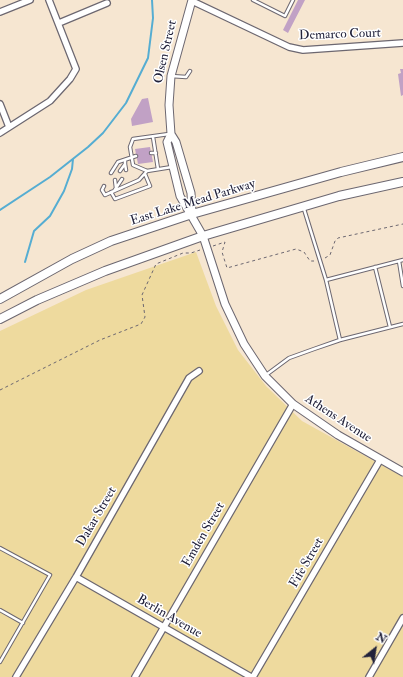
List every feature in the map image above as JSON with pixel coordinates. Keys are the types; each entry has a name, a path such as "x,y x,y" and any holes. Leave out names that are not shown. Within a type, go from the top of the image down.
{"main road":[{"name":"East Lake Mead Parkway","path":"0,299 72,259 111,241 192,214 341,172 403,158"},
{"path":"0,320 37,300 105,271 204,236 340,196 403,182"}],"street":[{"path":"0,12 30,0"},
{"path":"0,133 50,101 75,73 76,66 49,0"},
{"name":"Demarco Court","path":"192,0 289,47 303,50 403,42"},
{"name":"Olsen Street","path":"192,0 171,76 171,134 168,142 172,167 180,196 198,225"},
{"path":"59,23 106,3"},
{"path":"0,104 9,127"},
{"name":"Olsen Street","path":"171,134 176,142 191,193 192,214"},
{"name":"Athens Avenue","path":"198,225 208,248 224,304 244,344 265,376 293,404 314,420 380,460 403,472"},
{"name":"Dakar Street","path":"16,677 76,577 189,378 199,371"},
{"name":"Emden Street","path":"135,677 293,404"},
{"name":"Fife Street","path":"252,677 380,460"},
{"name":"Berlin Avenue","path":"76,577 252,677"},
{"path":"369,677 403,618"}],"lane":[{"path":"253,0 285,16 293,0"},
{"path":"171,76 186,77 190,71"},
{"path":"115,180 115,199 150,186 146,172 134,165 130,147 133,139 171,134"},
{"path":"153,137 158,169"},
{"path":"151,153 156,152"},
{"path":"111,173 118,162 136,156"},
{"path":"125,160 126,170"},
{"path":"120,171 125,164"},
{"path":"104,186 102,190 105,195 140,180 146,172 172,167"},
{"path":"114,190 122,179"},
{"path":"304,206 326,280 340,340"},
{"path":"326,280 401,260 403,286"},
{"path":"375,267 390,327"},
{"path":"265,376 289,358 340,340 403,324"},
{"path":"0,548 50,575 0,662"},
{"path":"0,610 23,623"}],"path":[{"path":"0,390 93,344 141,324 145,317 142,295 156,264 183,253 191,254 225,242 222,252 227,268 292,249 302,250 311,261 320,260 330,255 335,241 338,238 403,224"}],"sand":[{"path":"196,252 216,306 238,350 266,386 302,421 403,477 403,677 0,677 0,331 86,290"}],"building":[{"path":"298,0 305,0 288,33 283,30"},
{"path":"400,69 403,69 403,95 401,96 398,74 401,73"},
{"path":"148,98 153,122 132,126 131,119 142,99"},
{"path":"150,147 153,162 138,164 135,149"}],"waterway":[{"path":"0,210 50,177 88,147 103,133 126,103 148,58 153,18 152,0"},
{"path":"25,262 34,231 50,216 64,191 72,169 73,159"}]}
